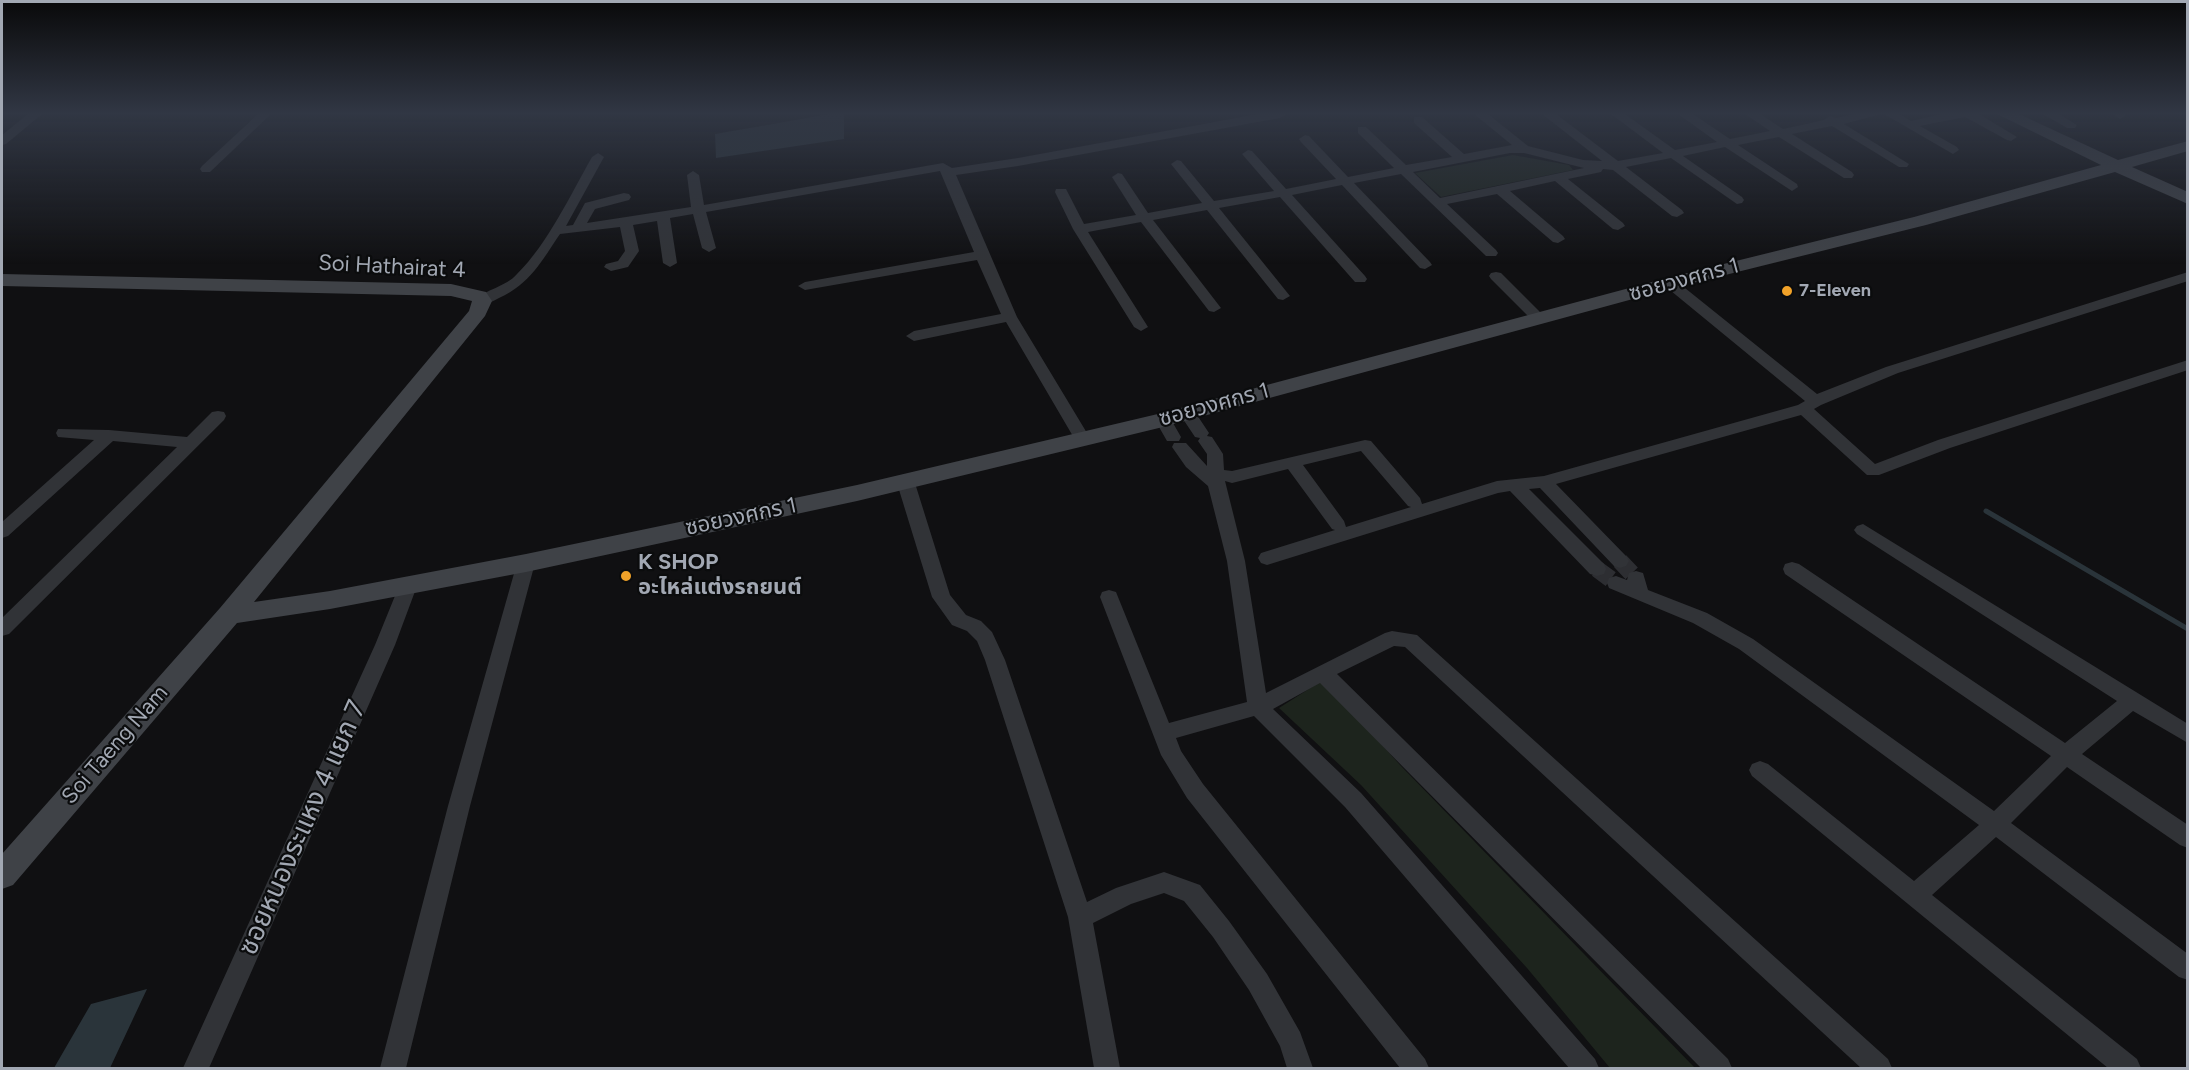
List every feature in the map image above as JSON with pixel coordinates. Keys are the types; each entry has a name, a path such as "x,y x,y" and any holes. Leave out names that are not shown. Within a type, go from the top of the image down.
{"street":[{"path":"206,169 211,164"},
{"path":"482,301 513,286 524,276 555,231 594,164"},
{"path":"949,172 1002,164"},
{"path":"1178,164 1283,296"},
{"path":"1257,164 1360,279"},
{"path":"1328,164 1425,265"},
{"path":"1398,164 1491,253"},
{"path":"1080,229 1433,164"},
{"path":"1583,164 1614,166"},
{"path":"1611,164 1677,213"},
{"path":"1438,202 1624,164"},
{"path":"1685,164 1737,200"},
{"path":"1757,164 1792,187"},
{"path":"1829,164 1848,176"},
{"path":"2115,164 2187,199"},
{"name":"ซอยวงศกร 1","path":"229,615 408,586 526,563 857,493 1082,438 1172,435 1187,413 1670,283 1920,220 2122,164"},
{"path":"555,231 626,222 933,167 944,167 949,172 1010,317 1082,438"},
{"path":"693,174 698,209 709,248"},
{"path":"1118,177 1143,216 1214,308"},
{"path":"1559,178 1618,226"},
{"path":"1500,189 1558,239"},
{"path":"1061,192 1080,229 1142,327"},
{"path":"577,229 590,206 624,197"},
{"path":"663,215 670,263"},
{"path":"611,267 623,264 632,251 626,222"},
{"path":"805,286 982,255"},
{"path":"1496,276 1539,319"},
{"path":"1267,558 1497,487 1544,482 1810,405 1892,370 2187,276"},
{"name":"Soi Hathairat 4","path":"2,280 451,290 479,296 482,301 478,312 229,615"},
{"path":"1670,283 1810,405 1873,471 1944,444 2187,365"},
{"path":"914,336 1010,317"},
{"path":"1187,413 1215,454 1216,479 1236,561 1258,707 1353,800 1586,1068"},
{"path":"2,629 218,416"},
{"path":"64,433 190,443"},
{"path":"2,532 110,435"},
{"path":"1172,435 1192,463 1216,479 1365,445 1414,502"},
{"path":"1292,462 1338,525"},
{"path":"905,480 941,597 959,620 974,626 985,637 994,660 1080,917 1107,1068"},
{"path":"1544,482 1620,561"},
{"path":"1515,486 1597,569"},
{"path":"1863,530 2187,735"},
{"path":"393,1068 459,806 526,563"},
{"path":"1792,569 2187,838"},
{"path":"1616,584 1638,586 1731,634 1995,825 2187,969"},
{"name":"ซอยหนองระแหง 4 แยก 7","path":"196,1068 385,645 408,586"},
{"path":"1109,597 1172,754 1195,791 1416,1068"},
{"name":"Soi Taeng Nam","path":"2,875 229,615"},
{"path":"1163,733 1258,707 1322,672 1392,638 1410,640 1879,1068"},
{"path":"1322,672 1719,1068"},
{"path":"1914,897 1995,825 2066,755 2132,700"},
{"path":"1760,770 2128,1068"},
{"path":"1080,917 1124,896 1164,882 1192,894 1221,929 1258,982 1291,1041 1300,1068"}],"shaded area":[{"path":"1464,164 1563,164 1569,165 1573,170 1441,197 1415,173"},
{"path":"1323,680 1401,766 1695,1068 1610,1068 1527,968 1361,785 1279,708"},
{"path":"147,989 110,1068 54,1068 91,1004"}],"waterway":[{"path":"1986,511 2188,629"}],"tunnel":[{"path":"1620,561 1636,578"},
{"path":"1597,569 1616,583"}],"place":[{"name":"7-Eleven","path":"1787,291"},
{"name":"K SHOP อะไหล่แต่งรถยนต์","path":"626,576"}]}
